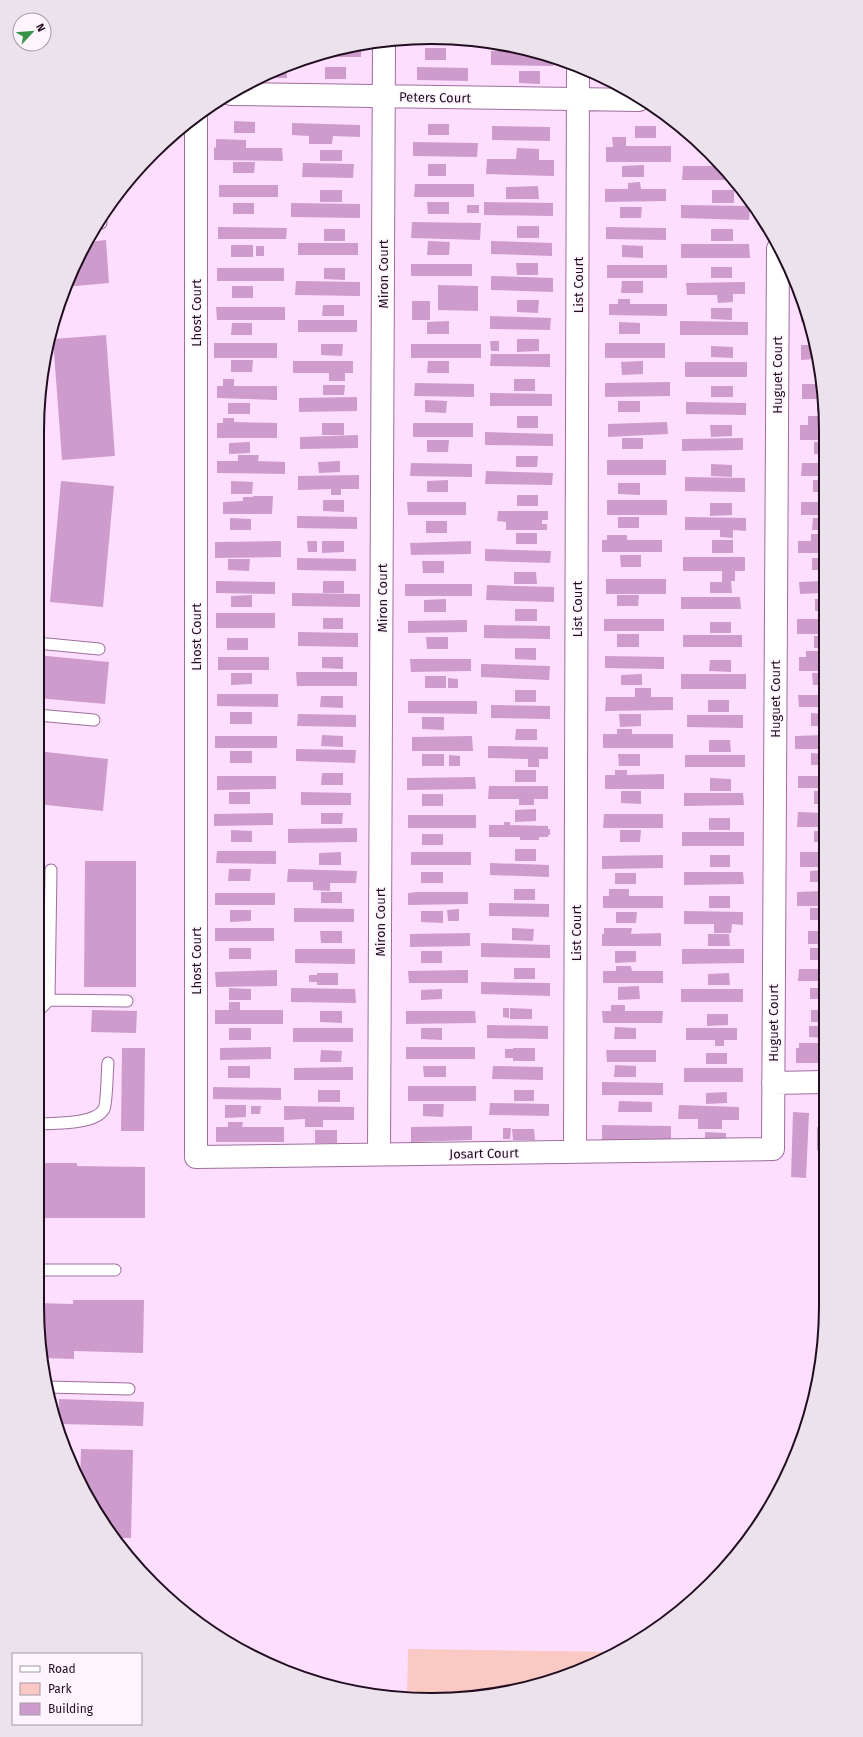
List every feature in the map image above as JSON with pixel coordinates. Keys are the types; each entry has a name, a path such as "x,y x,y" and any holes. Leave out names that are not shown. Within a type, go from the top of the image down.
{"street":[{"name":"Miron Court","path":"379,1154 384,47"},
{"name":"List Court","path":"575,1151 578,72"},
{"name":"Peters Court","path":"241,94 632,100"},
{"name":"Lhost Court","path":"196,124 196,1157"},
{"name":"Huguet Court","path":"772,1149 778,258"},
{"path":"773,1083 819,1082"},
{"name":"Josart Court","path":"196,1157 772,1149"}],"lane":[{"path":"44,644 99,649"},
{"path":"44,716 94,720"},
{"path":"44,1005 49,1000 51,870"},
{"path":"49,1000 127,1001"},
{"path":"44,1124 92,1119 100,1114 105,1108 108,1063"},
{"path":"44,1270 115,1270"},
{"path":"52,1387 129,1389"}],"green space":[{"path":"408,1649 605,1652 580,1664 532,1680 507,1686 457,1692 407,1692"}],"building":[{"path":"425,48 446,48 446,60 425,60"},
{"path":"361,50 361,57 331,57"},
{"path":"491,51 507,51 532,57 553,64 553,66 491,65"},
{"path":"325,67 346,67 346,79 325,79"},
{"path":"417,67 468,68 468,81 417,80"},
{"path":"519,71 540,71 540,84 519,83"},
{"path":"287,72 287,78 273,78"},
{"path":"234,121 255,122 255,133 234,133"},
{"path":"292,123 360,125 360,137 333,136 332,144 309,144 309,136 292,135"},
{"path":"428,124 449,124 449,135 428,135"},
{"path":"492,126 550,127 550,141 492,140"},
{"path":"635,126 656,126 656,138 635,138"},
{"path":"612,137 626,137 626,146 671,146 671,162 606,162 606,147 613,147"},
{"path":"216,139 246,140 246,148 282,148 283,161 214,160 214,147 216,148"},
{"path":"413,142 478,143 477,157 413,156"},
{"path":"517,148 539,149 539,160 554,160 554,176 486,174 487,159 516,159"},
{"path":"320,150 342,150 342,161 320,161"},
{"path":"233,162 255,162 254,173 233,173"},
{"path":"303,163 354,164 353,178 302,177"},
{"path":"428,164 446,164 446,176 428,176"},
{"path":"644,165 644,177 622,177 622,166"},
{"path":"683,166 714,166 726,180 682,180"},
{"path":"640,182 641,189 666,189 666,201 605,202 605,189 628,189 628,183"},
{"path":"415,184 474,184 474,197 414,197"},
{"path":"219,185 278,185 278,197 219,197"},
{"path":"538,186 539,199 506,199 506,187"},
{"path":"320,190 342,190 342,202 320,202"},
{"path":"712,190 734,190 734,203 712,203"},
{"path":"427,202 449,202 449,214 428,214"},
{"path":"484,202 553,203 553,216 484,215"},
{"path":"233,203 254,203 254,214 233,214"},
{"path":"291,203 360,204 360,218 291,217"},
{"path":"467,205 479,205 479,213 467,213"},
{"path":"681,205 746,206 750,210 749,220 681,218"},
{"path":"620,207 642,207 641,218 620,218"},
{"path":"412,222 481,223 480,240 411,238"},
{"path":"517,226 539,226 539,238 517,238"},
{"path":"218,227 287,228 286,239 218,239"},
{"path":"606,227 666,228 666,240 606,239"},
{"path":"324,229 345,229 345,241 324,241"},
{"path":"711,229 733,229 733,241 711,241"},
{"path":"106,240 109,283 72,286 84,260 94,241"},
{"path":"428,241 450,242 449,255 427,255"},
{"path":"491,241 552,243 552,256 491,254"},
{"path":"298,243 358,243 358,255 298,255"},
{"path":"681,244 749,244 750,258 681,258"},
{"path":"231,245 253,245 253,257 231,257"},
{"path":"622,245 643,246 643,258 622,257"},
{"path":"256,246 264,246 264,256 256,256"},
{"path":"516,263 538,263 538,275 517,275"},
{"path":"411,264 472,264 472,276 411,276"},
{"path":"607,265 667,265 667,278 607,278"},
{"path":"711,267 732,267 732,278 711,278"},
{"path":"217,268 284,268 284,281 217,281"},
{"path":"324,268 345,268 345,280 324,279"},
{"path":"491,276 553,278 553,292 491,290"},
{"path":"296,281 360,282 360,296 295,295"},
{"path":"622,281 643,281 643,293 621,293"},
{"path":"745,282 745,294 733,294 733,302 718,303 717,295 687,295 686,283"},
{"path":"438,285 478,286 478,311 438,310"},
{"path":"232,286 253,286 253,298 232,298"},
{"path":"618,299 630,299 630,304 667,304 667,316 609,315 609,304 618,304"},
{"path":"517,300 539,300 538,313 517,312"},
{"path":"412,301 430,301 430,320 412,320"},
{"path":"323,305 344,305 344,316 322,316"},
{"path":"216,307 285,307 285,320 217,320"},
{"path":"711,308 732,308 732,320 711,319"},
{"path":"490,316 551,318 550,330 490,329"},
{"path":"298,320 357,320 357,332 298,332"},
{"path":"449,321 449,334 427,334 427,322"},
{"path":"680,321 748,322 748,335 680,335"},
{"path":"619,322 640,323 640,334 619,334"},
{"path":"232,323 252,323 252,335 231,335"},
{"path":"106,335 115,456 62,460 53,346 55,339"},
{"path":"517,339 539,339 539,351 517,352"},
{"path":"490,341 499,341 499,351 491,351"},
{"path":"214,343 277,343 277,358 214,358"},
{"path":"605,343 665,343 665,358 605,358"},
{"path":"321,344 343,344 342,356 321,355"},
{"path":"411,344 481,344 481,358 411,358"},
{"path":"801,345 809,345 813,359 801,360"},
{"path":"711,346 733,347 733,358 711,357"},
{"path":"491,354 550,354 550,367 490,366"},
{"path":"231,360 253,360 252,372 231,372"},
{"path":"293,361 353,361 353,373 345,373 345,381 329,381 329,373 293,373"},
{"path":"428,361 449,361 449,373 427,373"},
{"path":"643,361 643,374 622,375 621,362"},
{"path":"685,362 747,362 747,377 685,377"},
{"path":"223,379 234,379 234,386 277,386 277,400 217,398 217,386 223,386"},
{"path":"514,379 535,379 535,391 514,391"},
{"path":"670,382 670,396 605,397 605,383"},
{"path":"415,383 474,384 474,397 414,396"},
{"path":"802,384 816,384 817,399 802,399"},
{"path":"323,385 345,385 344,395 323,395"},
{"path":"711,386 733,386 733,397 711,397"},
{"path":"490,393 552,394 552,406 490,406"},
{"path":"357,397 357,411 299,412 299,398"},
{"path":"425,400 447,401 446,413 425,412"},
{"path":"817,400 818,400 818,412 817,412"},
{"path":"618,401 640,401 640,412 618,412"},
{"path":"686,402 746,403 746,415 686,414"},
{"path":"228,403 250,403 250,414 228,414"},
{"path":"517,416 538,416 538,428 517,428"},
{"path":"808,416 818,416 819,440 800,440 800,425 808,425"},
{"path":"223,418 234,418 234,422 277,423 277,438 217,438 217,423 223,423"},
{"path":"667,422 668,434 608,437 608,424"},
{"path":"322,423 344,423 344,435 322,435"},
{"path":"413,423 473,423 473,437 413,437"},
{"path":"710,425 732,425 732,436 711,437"},
{"path":"485,432 553,434 553,446 485,445"},
{"path":"358,435 358,448 300,449 300,437"},
{"path":"622,438 643,438 643,449 622,449"},
{"path":"743,438 743,450 682,451 682,439"},
{"path":"427,440 449,440 448,452 427,452"},
{"path":"250,442 250,453 229,454 229,443"},
{"path":"814,442 819,442 819,454 814,454"},
{"path":"238,455 259,455 258,461 285,462 285,474 217,473 217,461 238,461"},
{"path":"516,456 538,456 537,467 516,467"},
{"path":"607,460 666,460 666,475 607,475"},
{"path":"340,461 340,472 319,473 318,462"},
{"path":"411,463 472,464 472,477 410,476"},
{"path":"802,463 819,463 819,476 801,476"},
{"path":"711,464 732,465 732,477 711,476"},
{"path":"486,471 553,473 552,485 485,484"},
{"path":"359,475 359,489 341,489 341,495 331,495 331,489 298,490 298,476"},
{"path":"685,477 745,478 745,492 685,491"},
{"path":"448,480 448,492 427,492 427,481"},
{"path":"813,480 819,480 819,492 813,492"},
{"path":"61,481 114,486 103,607 50,602"},
{"path":"231,481 253,482 252,494 231,494"},
{"path":"618,483 640,483 640,495 618,494"},
{"path":"517,495 538,495 538,506 517,506"},
{"path":"273,496 272,514 223,514 223,502 243,501 243,497"},
{"path":"323,500 344,500 344,512 323,511"},
{"path":"607,500 667,500 667,515 607,515"},
{"path":"407,502 466,502 466,515 408,515"},
{"path":"801,502 819,502 819,515 801,515"},
{"path":"710,503 732,503 732,515 710,516"},
{"path":"498,511 548,511 548,520 542,520 542,524 547,524 547,530 506,530 506,522 497,521"},
{"path":"297,516 357,517 357,529 297,528"},
{"path":"618,517 639,517 639,528 618,528"},
{"path":"685,517 746,518 746,531 733,530 733,538 720,537 720,530 685,530"},
{"path":"230,518 251,519 251,530 230,530"},
{"path":"813,518 819,518 819,530 812,530"},
{"path":"426,521 447,521 447,533 426,533"},
{"path":"516,533 537,533 537,544 516,544"},
{"path":"811,534 818,534 819,553 798,553 798,541 811,541"},
{"path":"607,535 627,535 627,540 662,540 662,552 602,552 602,540 607,540"},
{"path":"712,540 733,540 733,553 712,553"},
{"path":"281,541 281,557 215,558 215,542"},
{"path":"307,541 317,541 317,552 308,552"},
{"path":"322,541 344,541 344,552 322,553"},
{"path":"471,541 471,554 411,555 410,543"},
{"path":"485,549 551,551 550,563 485,561"},
{"path":"620,555 641,555 641,567 621,567"},
{"path":"683,557 745,557 745,571 735,571 735,581 731,581 732,593 710,593 710,582 722,582 722,571 683,571"},
{"path":"297,558 356,559 356,571 297,570"},
{"path":"812,558 819,558 819,570 812,570"},
{"path":"228,559 250,559 249,571 228,570"},
{"path":"422,561 444,561 444,573 423,573"},
{"path":"514,572 536,572 537,584 514,584"},
{"path":"606,579 666,579 666,594 606,594"},
{"path":"216,581 275,582 275,594 216,593"},
{"path":"323,581 344,581 344,593 323,593"},
{"path":"819,581 819,593 800,594 799,582"},
{"path":"405,584 472,584 472,596 405,596"},
{"path":"487,585 554,587 554,602 486,600"},
{"path":"292,593 360,594 360,607 292,606"},
{"path":"252,595 252,607 231,607 231,596"},
{"path":"617,595 639,595 638,606 617,606"},
{"path":"681,597 740,597 741,609 681,609"},
{"path":"446,599 446,612 424,612 424,600"},
{"path":"815,599 819,599 819,611 815,611"},
{"path":"515,609 537,609 537,621 515,621"},
{"path":"216,613 275,613 275,628 216,628"},
{"path":"323,618 343,618 343,629 323,629"},
{"path":"604,619 664,619 664,631 604,631"},
{"path":"797,619 819,619 819,634 797,634"},
{"path":"467,620 467,632 408,633 408,621"},
{"path":"710,622 731,622 731,633 710,633"},
{"path":"484,625 550,626 550,639 484,638"},
{"path":"298,632 358,633 358,647 298,646"},
{"path":"617,634 639,634 639,647 617,647"},
{"path":"683,635 742,635 742,647 683,647"},
{"path":"814,636 819,636 819,648 814,648"},
{"path":"426,637 448,637 448,649 427,649"},
{"path":"227,638 248,638 248,650 227,650"},
{"path":"515,648 536,648 536,660 515,659"},
{"path":"806,651 819,651 819,671 799,671 799,657 806,657"},
{"path":"44,656 109,662 105,704 44,699"},
{"path":"605,656 664,657 664,669 605,668"},
{"path":"218,657 269,657 269,670 218,670"},
{"path":"322,657 343,657 343,669 322,668"},
{"path":"410,659 471,659 471,671 411,672"},
{"path":"710,660 731,660 731,672 709,671"},
{"path":"481,664 550,666 549,680 481,677"},
{"path":"296,672 357,672 357,686 297,686"},
{"path":"231,673 252,673 252,684 231,685"},
{"path":"812,673 819,673 819,685 813,685"},
{"path":"642,674 642,685 621,685 621,675"},
{"path":"681,674 746,674 746,689 681,689"},
{"path":"425,676 446,676 446,688 425,688"},
{"path":"448,678 458,679 458,688 448,688"},
{"path":"635,688 651,688 651,697 673,697 673,710 605,711 606,697 635,697"},
{"path":"515,690 536,690 536,702 515,702"},
{"path":"217,694 278,694 278,707 217,706"},
{"path":"798,695 819,695 819,707 799,707"},
{"path":"321,696 343,696 343,708 320,707"},
{"path":"708,700 729,700 729,712 708,712"},
{"path":"408,701 477,701 477,714 408,713"},
{"path":"491,705 550,706 550,719 491,718"},
{"path":"230,712 252,712 252,724 230,724"},
{"path":"811,713 819,714 819,726 811,726"},
{"path":"298,714 356,715 356,727 297,726"},
{"path":"619,714 641,714 641,726 620,727"},
{"path":"687,715 743,715 743,728 687,727"},
{"path":"422,717 444,717 444,730 422,729"},
{"path":"516,729 537,729 537,740 515,740"},
{"path":"617,729 632,729 632,734 673,734 673,748 603,748 603,734 617,734"},
{"path":"322,735 343,736 343,747 321,746"},
{"path":"819,735 819,749 795,749 795,736"},
{"path":"215,736 277,736 277,748 215,748"},
{"path":"472,736 473,751 412,751 412,737"},
{"path":"709,740 730,740 731,752 709,752"},
{"path":"488,746 548,747 548,759 539,759 539,767 528,767 528,759 488,758"},
{"path":"296,749 356,750 355,763 296,761"},
{"path":"230,751 252,751 252,763 230,763"},
{"path":"44,752 108,759 103,811 44,805"},
{"path":"811,753 819,754 819,765 811,765"},
{"path":"422,754 444,754 444,766 422,766"},
{"path":"618,754 640,754 640,766 619,766"},
{"path":"449,755 460,756 460,766 449,766"},
{"path":"685,755 745,755 745,767 685,767"},
{"path":"515,770 536,770 536,782 515,782"},
{"path":"615,770 627,770 627,775 664,774 664,789 605,789 605,775 615,775"},
{"path":"322,773 343,773 343,785 321,785"},
{"path":"217,776 276,776 276,789 217,790"},
{"path":"798,776 819,776 819,788 798,788"},
{"path":"475,777 476,789 407,790 407,778"},
{"path":"710,778 731,779 731,791 710,791"},
{"path":"489,786 548,786 548,799 534,799 534,805 519,805 519,799 488,799"},
{"path":"621,791 641,791 641,804 621,803"},
{"path":"814,791 819,791 819,804 814,804"},
{"path":"229,792 250,792 250,804 229,804"},
{"path":"301,792 351,793 351,805 301,805"},
{"path":"684,793 743,793 744,805 684,806"},
{"path":"422,794 443,794 443,806 422,806"},
{"path":"536,809 536,821 515,822 515,810"},
{"path":"798,812 819,813 819,827 797,827"},
{"path":"273,813 273,825 214,826 214,814"},
{"path":"321,813 343,813 342,824 321,824"},
{"path":"604,814 663,814 663,828 603,828"},
{"path":"408,815 476,815 476,828 408,828"},
{"path":"709,818 730,818 730,830 709,830"},
{"path":"504,822 510,822 510,825 548,826 548,829 550,829 550,835 548,835 548,837 539,837 539,840 520,840 520,837 489,837 489,825 504,825"},
{"path":"357,828 357,842 288,843 288,829"},
{"path":"231,830 252,831 252,842 231,842"},
{"path":"620,830 641,830 640,842 620,842"},
{"path":"814,831 819,831 819,842 814,842"},
{"path":"682,832 744,832 744,846 682,846"},
{"path":"422,834 443,834 443,845 422,845"},
{"path":"515,849 536,849 536,861 515,861"},
{"path":"217,851 276,851 276,864 216,863"},
{"path":"341,852 341,865 319,865 319,853"},
{"path":"411,852 471,852 471,865 411,865"},
{"path":"800,852 819,852 819,867 800,867"},
{"path":"663,855 663,868 602,869 602,856"},
{"path":"710,855 730,855 730,867 710,867"},
{"path":"85,861 136,861 136,987 84,987"},
{"path":"490,863 549,865 549,877 490,875"},
{"path":"229,869 251,869 250,881 228,881"},
{"path":"288,869 357,871 356,883 330,883 330,891 313,890 313,882 287,882"},
{"path":"819,870 819,882 810,882 810,871"},
{"path":"421,872 443,872 443,883 421,883"},
{"path":"684,872 743,872 744,884 684,885"},
{"path":"615,873 636,873 636,884 615,884"},
{"path":"514,889 535,889 535,900 514,900"},
{"path":"609,889 629,889 629,896 663,896 663,908 603,908 603,896 609,896"},
{"path":"819,891 819,906 797,906 797,892"},
{"path":"321,892 342,892 342,903 321,903"},
{"path":"468,892 468,904 408,905 408,893"},
{"path":"215,893 275,893 275,905 215,905"},
{"path":"709,896 730,896 730,908 709,908"},
{"path":"489,903 549,904 549,917 489,916"},
{"path":"294,908 354,909 354,922 294,922"},
{"path":"810,908 819,908 819,920 810,920"},
{"path":"459,909 459,921 448,921 447,910"},
{"path":"230,910 251,910 251,921 230,922"},
{"path":"421,911 443,911 443,923 421,922"},
{"path":"684,911 743,912 743,925 732,924 731,933 714,933 714,924 684,924"},
{"path":"616,912 637,912 636,923 616,923"},
{"path":"215,928 274,928 274,941 215,941"},
{"path":"512,928 534,929 533,941 512,940"},
{"path":"604,928 632,928 631,934 661,933 661,946 602,946 602,934 604,934"},
{"path":"320,931 342,931 342,943 321,943"},
{"path":"808,931 819,931 819,944 808,944"},
{"path":"470,933 470,946 410,947 410,934"},
{"path":"708,934 729,934 730,946 708,946"},
{"path":"481,943 550,945 550,958 481,957"},
{"path":"229,948 251,948 251,959 229,959"},
{"path":"810,948 819,948 819,960 810,960"},
{"path":"295,949 355,949 355,964 295,963"},
{"path":"682,949 744,949 744,963 682,964"},
{"path":"421,951 442,951 442,963 421,963"},
{"path":"615,951 636,951 636,962 615,963"},
{"path":"616,966 631,966 632,971 663,971 663,983 603,983 603,971 616,971"},
{"path":"514,968 535,968 535,979 514,979"},
{"path":"799,969 819,969 819,981 798,981"},
{"path":"277,970 277,986 216,987 215,972"},
{"path":"468,970 468,983 409,983 408,971"},
{"path":"317,973 338,973 338,985 317,985 317,982 309,982 309,975 317,975"},
{"path":"729,973 730,985 708,985 708,974"},
{"path":"481,982 550,983 550,996 481,994"},
{"path":"639,986 640,999 618,1000 618,987"},
{"path":"229,988 251,989 251,1000 229,1000"},
{"path":"291,988 355,989 356,1003 291,1002"},
{"path":"810,988 819,988 819,999 810,999"},
{"path":"442,989 442,999 421,1000 421,990"},
{"path":"681,989 743,989 743,1002 681,1002"},
{"path":"229,1002 240,1002 240,1010 283,1010 283,1024 215,1024 215,1010 229,1010"},
{"path":"611,1005 625,1005 625,1011 663,1011 662,1023 603,1023 602,1011 611,1011"},
{"path":"503,1008 509,1008 509,1018 503,1017"},
{"path":"510,1008 532,1009 532,1019 510,1019"},
{"path":"92,1010 137,1011 136,1033 91,1032"},
{"path":"811,1010 819,1010 819,1022 811,1022"},
{"path":"320,1011 342,1011 342,1023 320,1022"},
{"path":"406,1011 475,1011 476,1023 406,1024"},
{"path":"707,1014 728,1014 728,1025 707,1026"},
{"path":"487,1025 548,1026 548,1039 487,1038"},
{"path":"809,1026 819,1026 819,1038 809,1037"},
{"path":"615,1027 636,1028 636,1039 614,1039"},
{"path":"229,1028 251,1028 251,1040 229,1040"},
{"path":"293,1028 353,1028 353,1042 293,1042"},
{"path":"421,1028 442,1028 442,1040 421,1039"},
{"path":"686,1028 737,1028 737,1040 724,1040 724,1046 715,1046 715,1040 686,1040"},
{"path":"799,1043 819,1043 819,1063 796,1063 796,1048 799,1048"},
{"path":"271,1047 271,1059 220,1060 220,1048"},
{"path":"406,1047 475,1047 475,1059 406,1059"},
{"path":"122,1048 145,1048 144,1131 121,1131"},
{"path":"535,1048 535,1061 513,1061 513,1058 505,1058 505,1049"},
{"path":"321,1050 342,1051 341,1062 320,1062"},
{"path":"606,1050 656,1050 656,1062 607,1062"},
{"path":"706,1053 727,1053 727,1064 706,1064"},
{"path":"615,1065 636,1066 636,1077 614,1077"},
{"path":"228,1066 250,1066 250,1078 228,1078"},
{"path":"423,1066 446,1066 446,1077 424,1077"},
{"path":"493,1066 543,1067 543,1080 492,1079"},
{"path":"353,1067 353,1080 294,1080 294,1068"},
{"path":"684,1068 743,1068 743,1082 684,1082"},
{"path":"602,1082 663,1083 663,1095 602,1095"},
{"path":"408,1086 476,1086 476,1101 408,1101"},
{"path":"213,1087 281,1088 281,1100 213,1099"},
{"path":"318,1090 340,1090 340,1102 318,1102"},
{"path":"514,1090 534,1090 534,1101 514,1101"},
{"path":"727,1092 727,1103 706,1104 706,1093"},
{"path":"619,1101 652,1102 652,1112 618,1112"},
{"path":"490,1103 549,1104 549,1116 489,1115"},
{"path":"423,1104 444,1104 443,1117 423,1116"},
{"path":"225,1105 246,1105 246,1117 225,1118"},
{"path":"679,1105 739,1107 739,1120 722,1120 722,1129 698,1129 698,1119 678,1119"},
{"path":"251,1106 261,1106 260,1114 251,1114"},
{"path":"284,1106 354,1107 354,1120 323,1120 323,1127 305,1127 305,1119 284,1120"},
{"path":"793,1112 809,1113 806,1178 791,1177"},
{"path":"228,1122 243,1122 242,1127 284,1127 284,1142 216,1142 216,1127 228,1127"},
{"path":"602,1125 671,1126 671,1141 602,1140"},
{"path":"472,1126 472,1140 411,1142 411,1127"},
{"path":"817,1127 819,1127 819,1150 817,1150"},
{"path":"503,1128 511,1128 510,1139 503,1139"},
{"path":"512,1129 534,1129 535,1140 513,1140"},
{"path":"315,1130 337,1130 337,1143 315,1143"},
{"path":"705,1132 726,1133 726,1141 705,1144"},
{"path":"44,1163 77,1163 77,1166 145,1167 145,1218 44,1218"},
{"path":"73,1300 144,1300 143,1353 74,1351 74,1359 47,1358 44,1303 73,1304"},
{"path":"59,1399 144,1402 143,1426 63,1424 59,1412"},
{"path":"81,1449 133,1450 131,1538 122,1538 109,1521 80,1469"}]}
